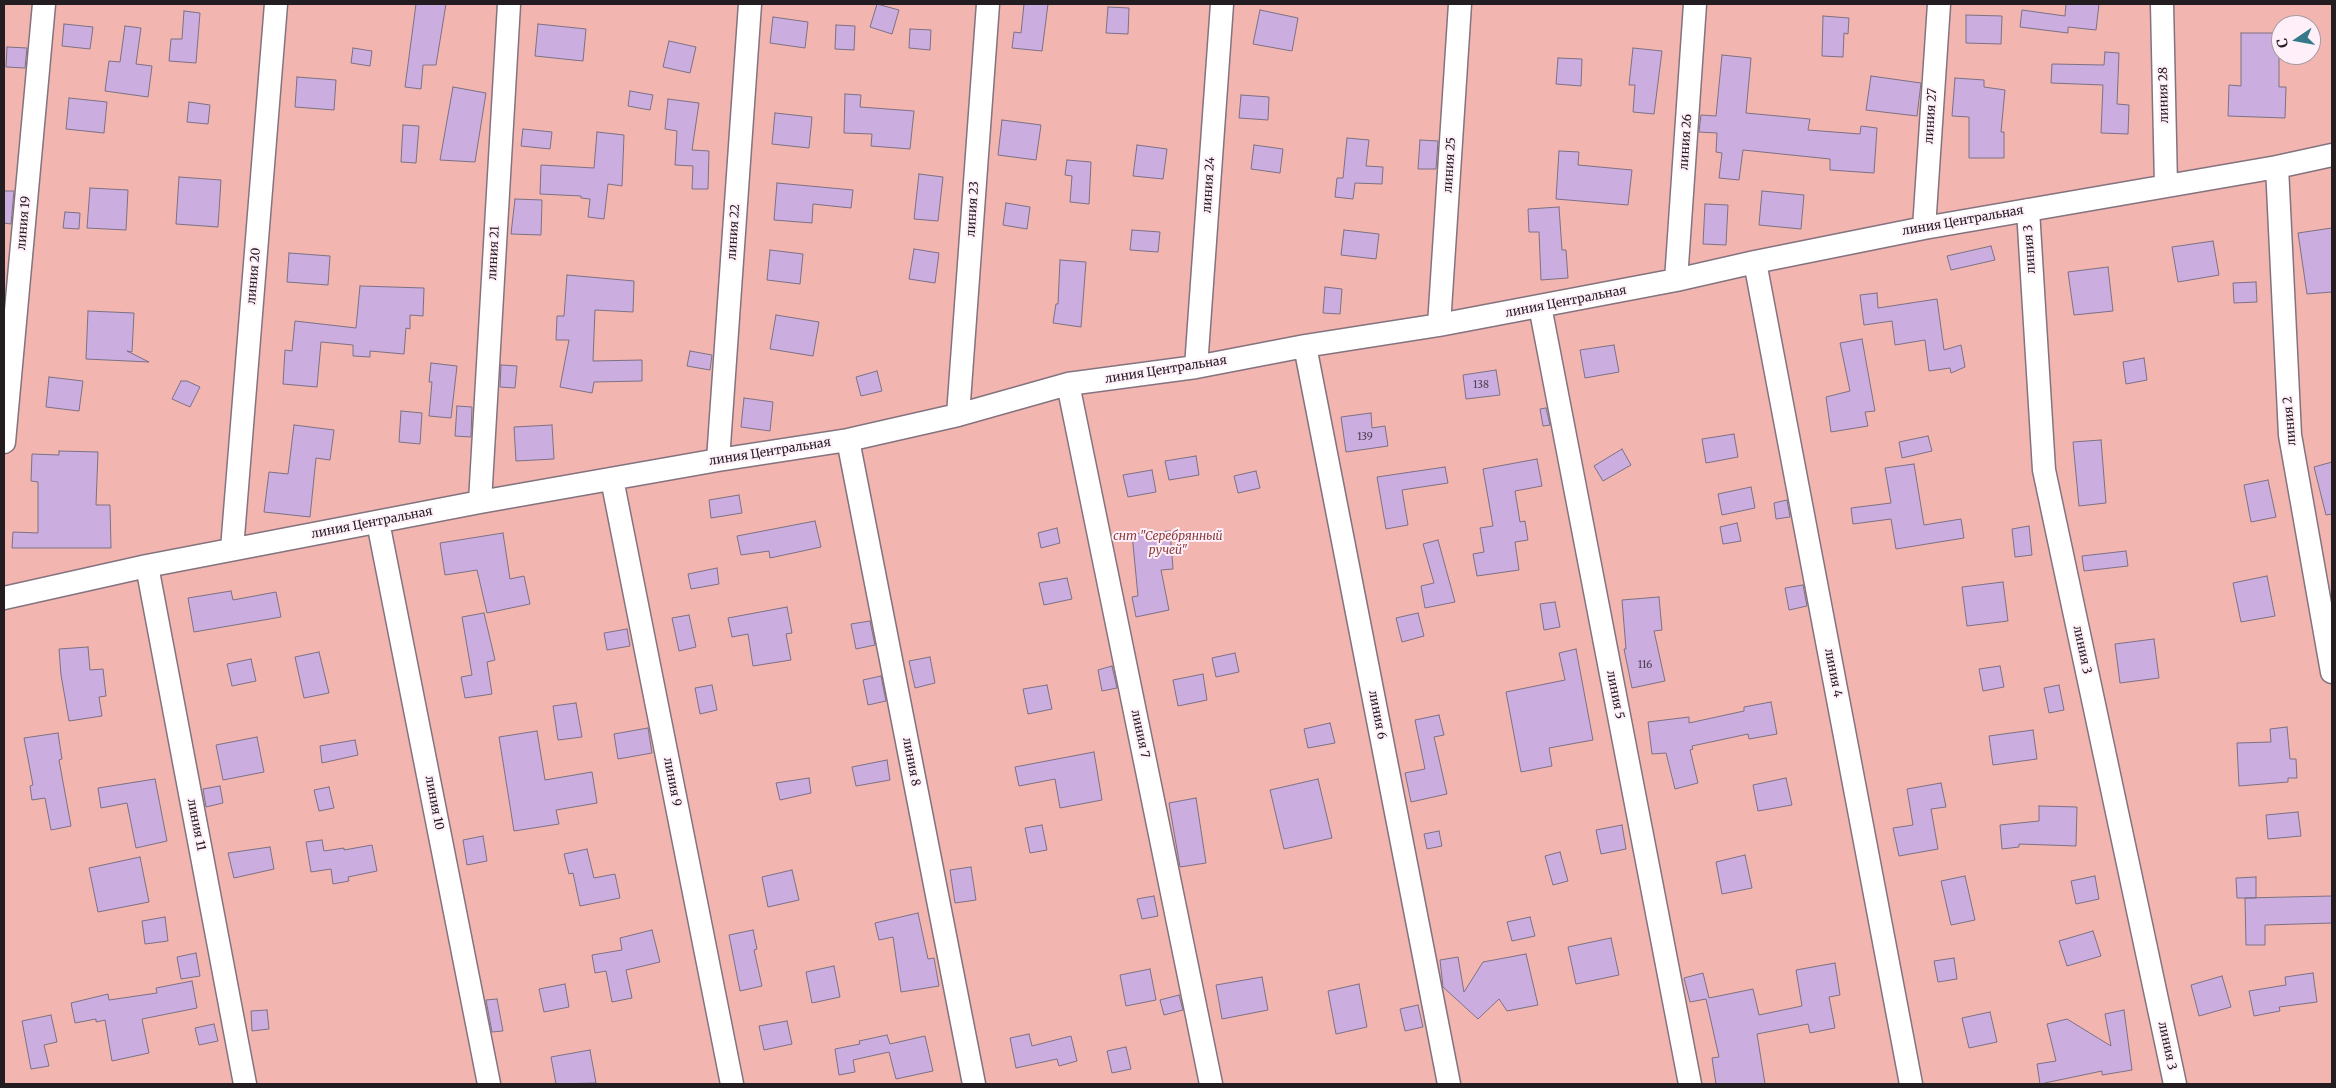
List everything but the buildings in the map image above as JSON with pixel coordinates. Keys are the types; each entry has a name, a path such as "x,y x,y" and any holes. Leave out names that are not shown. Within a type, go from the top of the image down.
{"street":[{"name":"линия 19","path":"4,442 44,4"},
{"name":"линия 20","path":"232,549 276,4"},
{"name":"линия 21","path":"480,502 509,4"},
{"name":"линия 22","path":"718,460 750,4"},
{"name":"линия 23","path":"958,415 988,4"},
{"name":"линия 24","path":"1196,367 1222,4"},
{"name":"линия 25","path":"1439,325 1460,4"},
{"name":"линия 26","path":"1676,280 1695,4"},
{"name":"линия 27","path":"1924,228 1939,4"},
{"name":"линия 28","path":"2162,4 2166,186"},
{"name":"линия Центральная","path":"4,598 147,566 480,502 718,460 848,440 958,415 1068,384 1196,367 1305,346 1439,325 1676,280 1924,228 2277,167 2332,155"},
{"name":"линия 2","path":"2277,167 2290,435 2332,672"},
{"name":"линия 3","path":"2028,210 2044,470 2175,1084"},
{"name":"линия 4","path":"1755,262 1911,1084"},
{"name":"линия 5","path":"1540,306 1690,1084"},
{"name":"линия 6","path":"1305,346 1449,1084"},
{"name":"линия 7","path":"1068,384 1211,1084"},
{"name":"линия 8","path":"848,440 974,1084"},
{"name":"линия 9","path":"612,480 732,1084"},
{"name":"линия 10","path":"378,522 489,1084"},
{"name":"линия 11","path":"147,566 245,1084"}],"green space":[{"name":"снт \"Серебрянный ручей\"","path":"4,4 2332,4 2332,1084 4,1084"}]}
